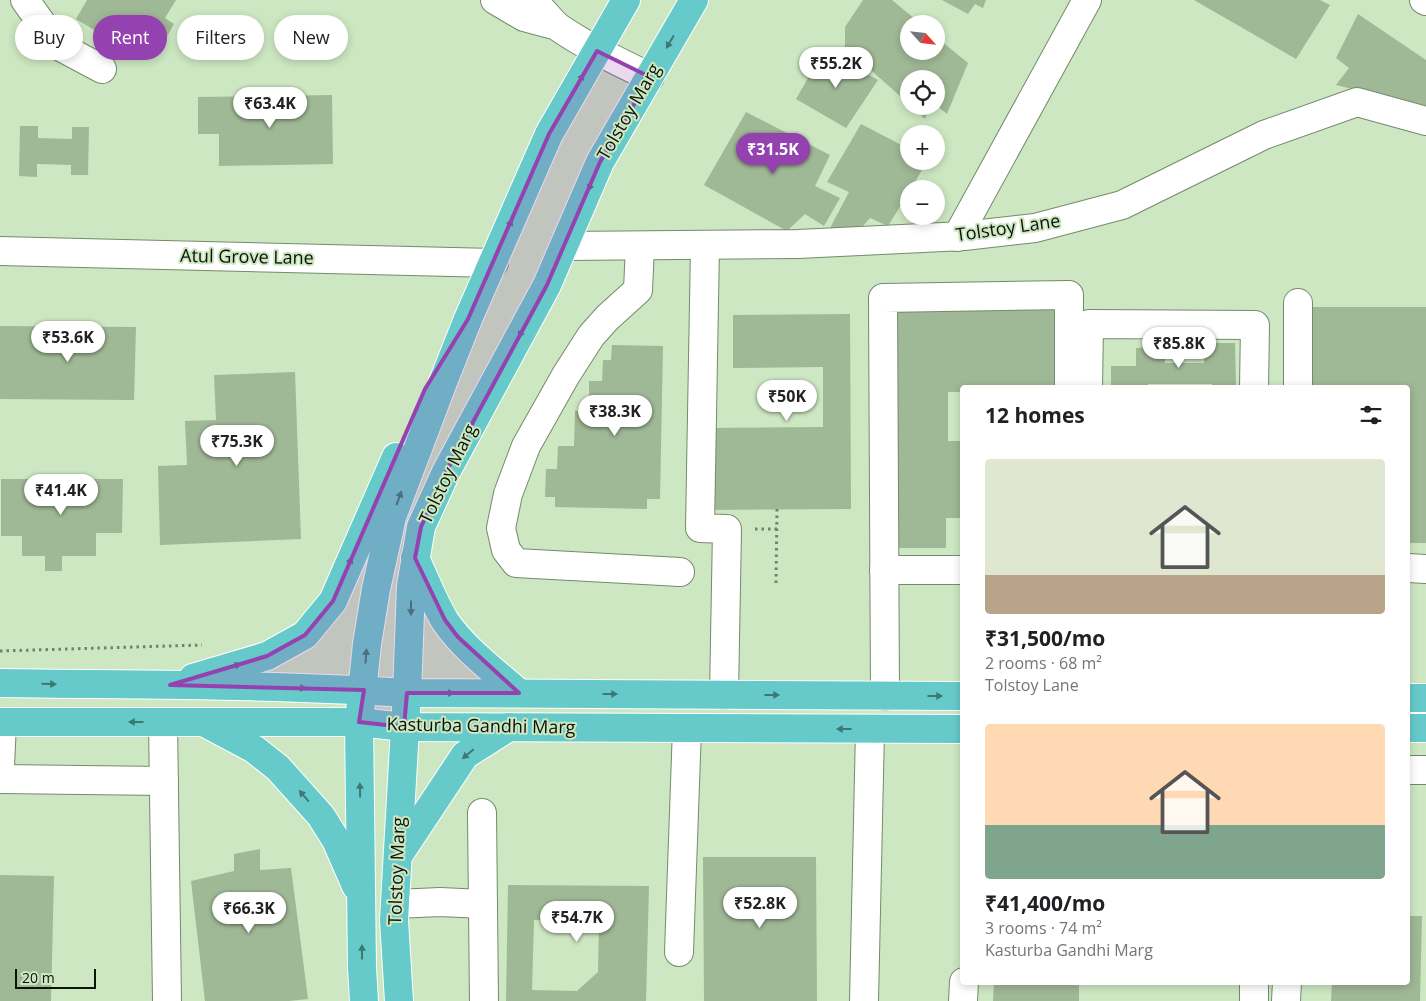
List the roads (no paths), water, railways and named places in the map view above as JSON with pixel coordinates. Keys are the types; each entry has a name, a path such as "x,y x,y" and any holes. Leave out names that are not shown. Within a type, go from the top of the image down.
{"main road":[{"name":"Tolstoy Marg","path":"364,1001 359,722 370,626 392,517 468,319 549,134 626,0"},
{"name":"Tolstoy Marg","path":"399,1001 394,920 404,727 408,693 411,586 421,527 446,472 547,285 600,162 694,0"},
{"path":"170,685 267,656 305,635 334,601 425,389 468,319"},
{"path":"415,558 445,620 458,638 519,694"},
{"name":"Kasturba Gandhi Marg","path":"0,683 170,685 364,690 408,693 960,696"},
{"path":"1410,698 1426,698"},
{"name":"Kasturba Gandhi Marg","path":"1,722 359,722 404,727 960,729"},
{"path":"203,722 254,749 278,768 295,786 321,816 336,840 362,899"},
{"path":"397,857 465,755 509,727"},
{"path":"1410,728 1426,728"}],"street":[{"path":"25,0 57,45 102,69"},
{"path":"495,0 524,17 556,25"},
{"path":"530,0 556,25 597,51 650,77"},
{"path":"957,236 1087,0"},
{"name":"Tolstoy Lane","path":"564,246 798,244 957,236 1035,228 1122,205 1264,135 1357,102 1426,121"},
{"path":"640,246 638,290 607,318 591,336 557,391 526,446 508,494 501,528 506,550 516,563 680,572"},
{"path":"705,246 700,528 727,528 724,695"},
{"name":"Atul Grove Lane","path":"0,251 494,263"},
{"path":"885,696 883,298 1069,295 1069,385"},
{"path":"1298,302 1298,385"},
{"path":"1088,385 1089,324 1255,325 1254,385"},
{"path":"1410,568 1426,569"},
{"path":"884,570 960,570"},
{"path":"0,767 1,722"},
{"path":"163,722 167,1001"},
{"path":"679,952 687,728"},
{"path":"864,1001 870,730"},
{"path":"1410,770 1426,770"},
{"path":"0,779 164,781"},
{"path":"482,813 484,1001"},
{"path":"395,904 440,902 483,904"},
{"path":"963,1001 964,985"},
{"path":"1254,985 1254,1001"},
{"path":"1286,1001 1287,985"}]}
